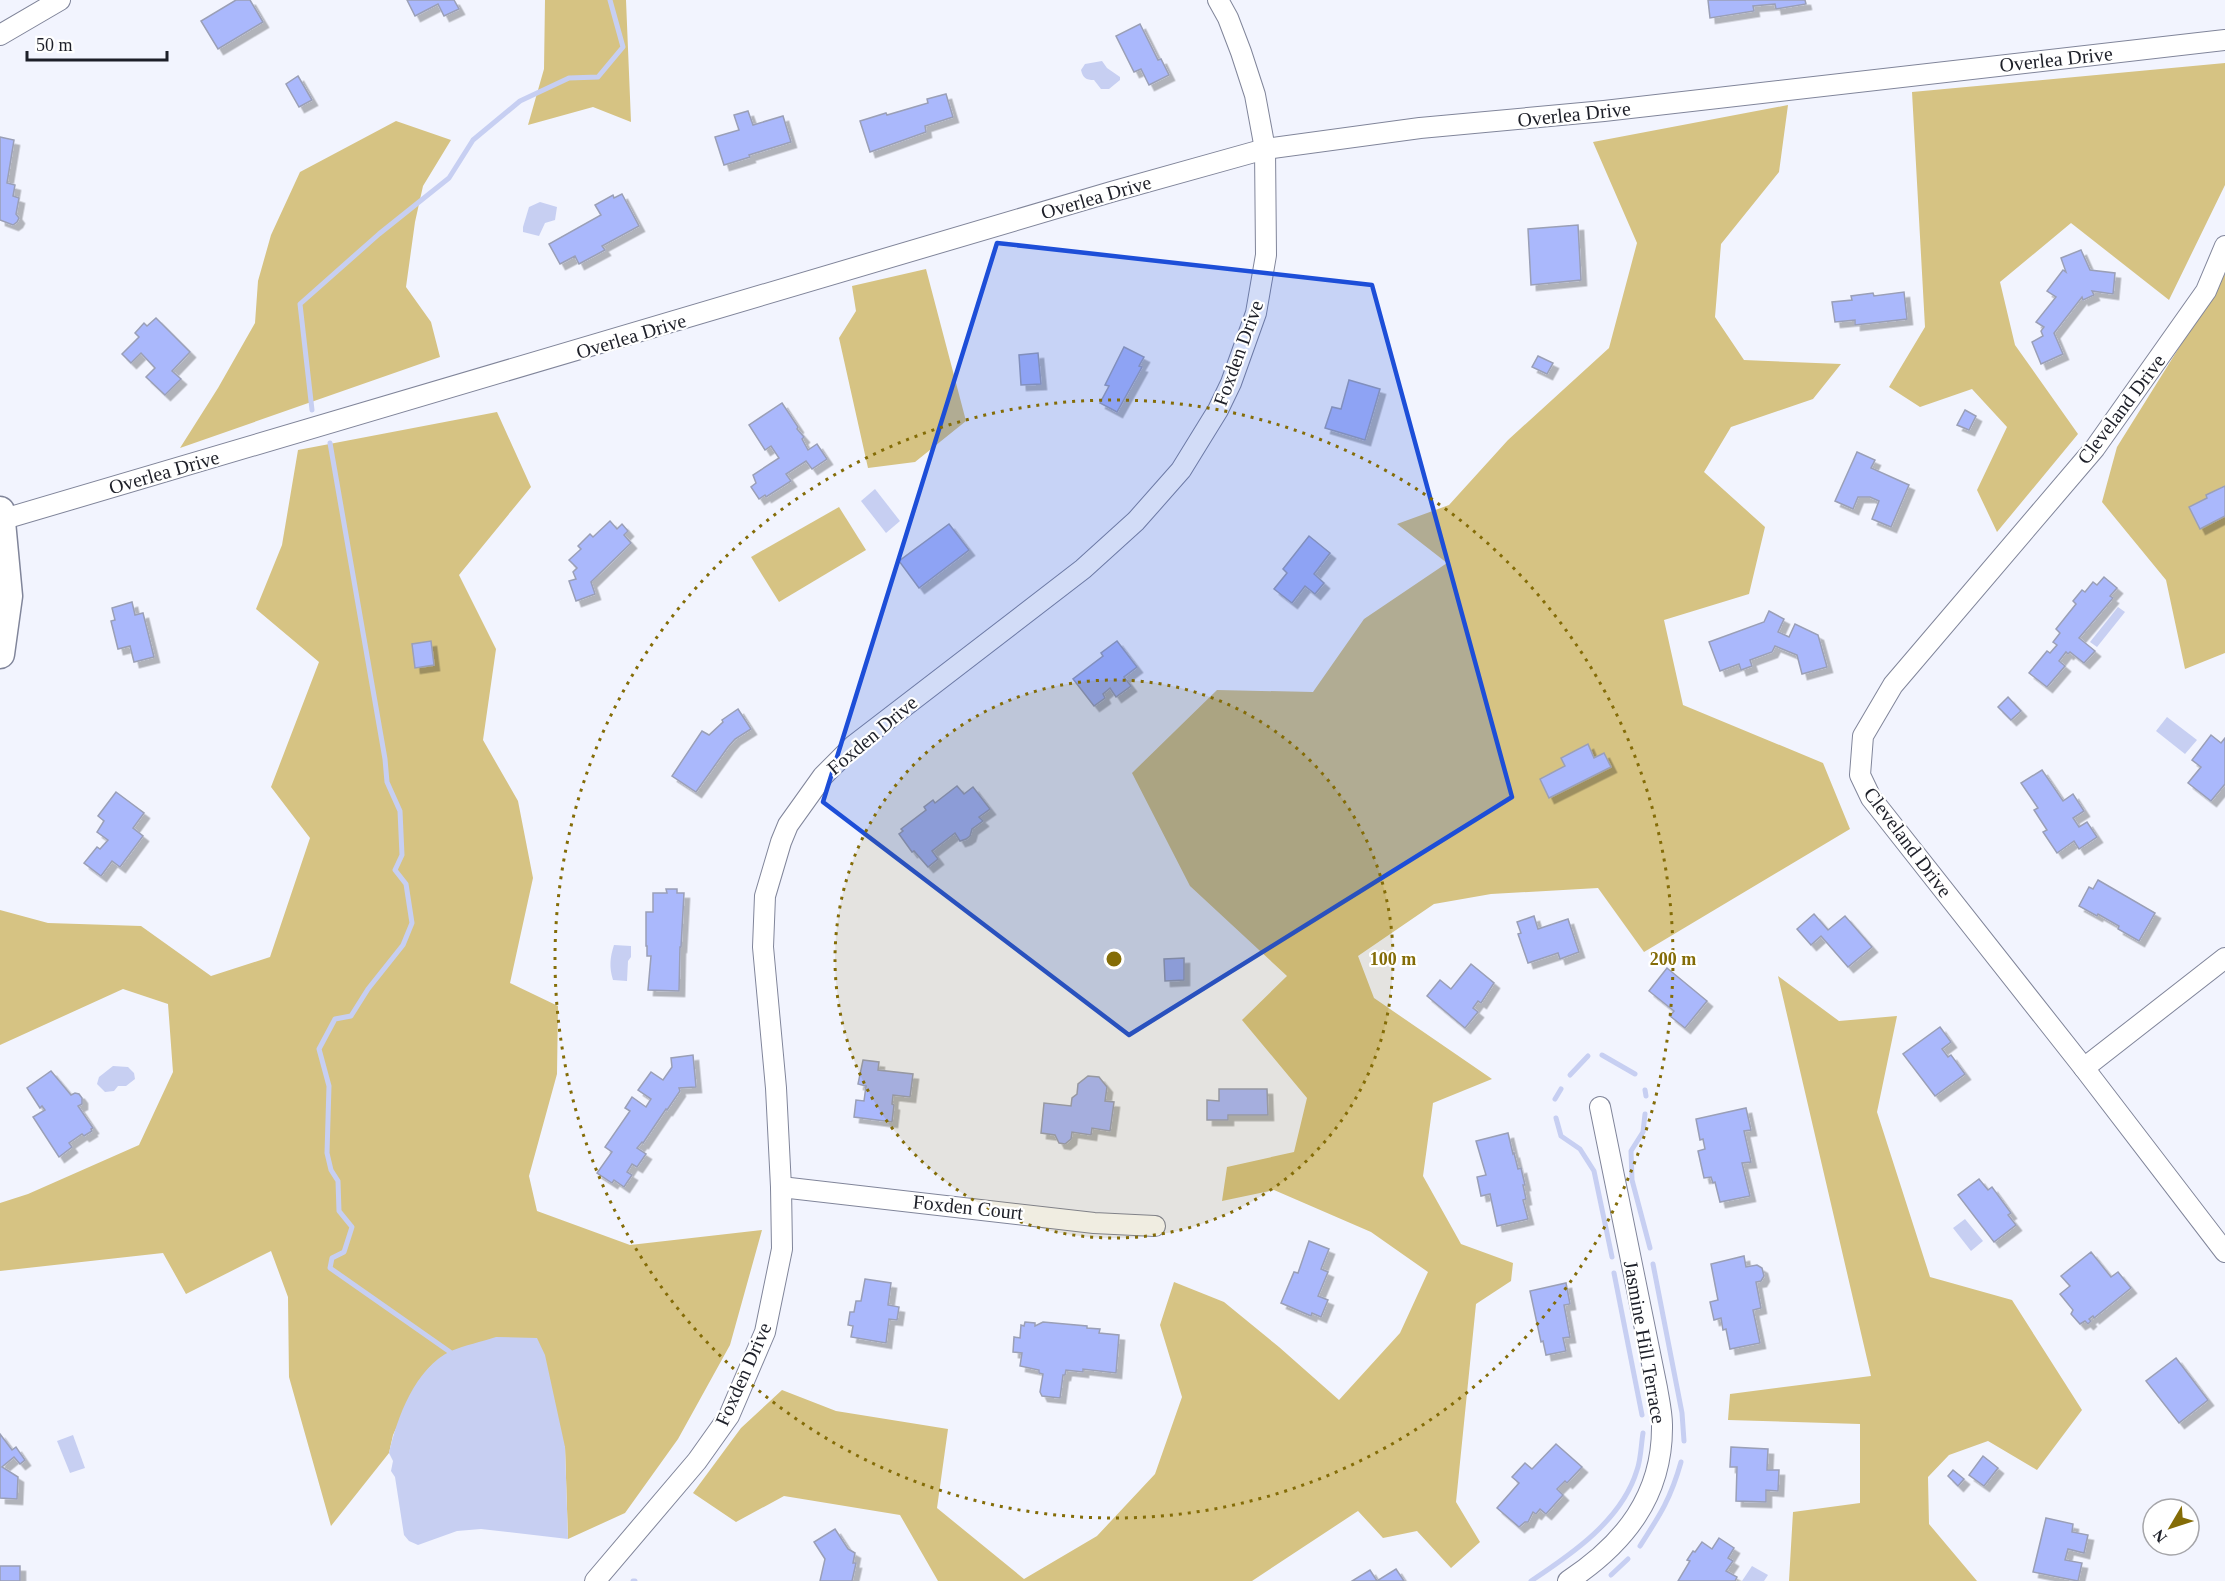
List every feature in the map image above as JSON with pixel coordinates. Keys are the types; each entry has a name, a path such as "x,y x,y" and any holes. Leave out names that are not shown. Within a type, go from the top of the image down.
{"street":[{"path":"0,35 60,0"},
{"name":"Foxden Drive","path":"595,1581 696,1461 729,1416 765,1332 782,1249 782,1187 776,1088 763,947 765,896 788,825 823,776 853,746 1083,569 1136,521 1181,470 1218,410 1231,383 1256,314 1266,255 1265,149 1255,95 1228,18 1218,0"},
{"name":"Overlea Drive","path":"1,515 505,373 1055,209 1265,149 1420,128 1616,110 2225,40"},
{"name":"Cleveland Drive","path":"2225,246 2206,291 2095,448 1893,685 1863,735 1860,775 1871,798 2084,1068 2225,1252"},
{"path":"0,654 8,596 1,515"},
{"path":"2084,1068 2225,958"},
{"name":"Jasmine Hill Terrace","path":"1568,1581 1591,1566 1618,1542 1643,1507 1653,1482 1660,1453 1662,1424 1657,1388 1600,1107"},
{"name":"Foxden Court","path":"782,1187 1094,1222 1155,1226"}],"highlighted area":[{"path":"997,243 1372,285 1512,797 1129,1035 823,802"}],"shaded area":[{"path":"545,0 626,0 631,122 593,107 528,125 544,69"},
{"path":"2225,63 2225,185 2169,300 2071,223 2000,282 2015,345 2078,434 1997,532 1977,490 2007,427 1972,389 1920,407 1889,387 1925,327 1912,92"},
{"path":"1788,105 1779,172 1721,244 1715,317 1744,360 1841,364 1813,399 1731,427 1704,472 1765,527 1749,594 1664,620 1683,705 1823,763 1850,829 1644,952 1598,888 1491,894 1434,904 1358,956 1374,998 1492,1079 1433,1103 1423,1176 1461,1244 1513,1263 1511,1281 1476,1304 1456,1502 1480,1542 1451,1568 1417,1531 1383,1538 1358,1511 1252,1581 938,1581 900,1515 784,1496 736,1522 693,1493 741,1428 782,1390 836,1411 948,1429 937,1508 1024,1579 1097,1536 1155,1474 1182,1397 1160,1325 1174,1282 1224,1302 1339,1400 1400,1333 1428,1272 1371,1232 1274,1190 1222,1201 1227,1167 1294,1152 1307,1098 1242,1020 1287,976 1190,886 1132,773 1217,690 1313,692 1364,619 1447,563 1397,524 1449,505 1508,440 1609,348 1637,243 1593,142"},
{"path":"396,121 451,140 423,186 415,222 406,287 431,322 440,357 180,448 255,323 258,281 271,235 300,172"},
{"path":"926,269 966,421 915,462 868,468 839,338 856,311 852,286"},
{"path":"2225,274 2225,653 2185,669 2166,580 2102,502 2117,447"},
{"path":"497,412 531,487 459,575 496,649 483,740 518,801 533,878 510,983 558,1006 557,1074 529,1176 537,1211 630,1245 762,1230 730,1345 678,1439 625,1513 568,1539 565,1447 450,1352 430,1367 415,1387 393,1435 389,1453 331,1526 289,1377 288,1297 271,1251 186,1294 163,1253 0,1271 0,1203 28,1194 139,1145 173,1072 168,1004 123,989 0,1045 0,910 48,923 141,926 211,976 270,957 310,838 271,787 319,662 256,609 282,545 298,450"},
{"path":"839,507 866,550 779,602 751,557"},
{"path":"1778,976 1839,1021 1897,1016 1877,1112 1930,1277 2012,1300 2082,1410 2037,1470 1988,1441 1949,1455 1928,1477 1929,1524 1977,1581 1789,1581 1793,1512 1860,1503 1860,1424 1728,1420 1730,1394 1871,1376"}],"water":[{"path":"1102,61 1107,68 1120,77 1120,80 1109,89 1101,89 1094,80 1085,78 1081,70 1085,64"},
{"path":"540,202 557,207 555,220 545,223 539,236 523,232 529,207"},
{"path":"875,489 900,521 886,533 861,501"},
{"path":"2118,607 2125,612 2097,647 2090,642"},
{"path":"2167,717 2197,740 2185,754 2156,731"},
{"path":"614,945 631,946 627,981 613,980 611,962"},
{"path":"113,1066 128,1067 134,1073 135,1079 126,1086 118,1086 114,1091 105,1092 97,1084 99,1077"},
{"path":"1965,1219 1983,1241 1971,1251 1953,1228"},
{"path":"496,1337 537,1338 545,1355 565,1447 568,1539 481,1529 457,1531 418,1545 409,1541 404,1535 395,1477 391,1471 393,1461 389,1453 397,1425 418,1382 438,1359 456,1349"},
{"path":"73,1435 85,1468 70,1473 57,1441"},
{"path":"1752,1566 1768,1575 1764,1581 1742,1581"}],"building":[{"path":"236,0 250,0 263,22 218,49 201,21"},
{"path":"407,0 454,0 459,9 444,16 438,4 415,16"},
{"path":"1708,0 1805,0 1806,4 1776,9 1775,4 1753,6 1754,11 1710,18"},
{"path":"1140,24 1158,60 1161,59 1169,75 1149,85 1141,69 1134,72 1116,36"},
{"path":"298,76 312,100 299,107 286,84"},
{"path":"946,94 953,117 925,126 926,132 870,152 860,121 928,103 927,99"},
{"path":"748,111 753,125 783,116 791,142 724,165 715,137 739,130 734,115"},
{"path":"0,137 14,140 7,183 15,185 13,196 19,198 16,214 19,218 13,225 0,220"},
{"path":"622,194 639,226 602,246 605,250 579,264 575,256 560,264 549,244 601,215 595,205 613,195 614,198"},
{"path":"1578,225 1581,280 1531,285 1528,229"},
{"path":"2081,250 2090,270 2115,273 2113,294 2092,291 2094,295 2083,300 2082,297 2054,333 2063,354 2041,364 2032,342 2043,336 2041,331 2044,327 2036,322 2056,297 2047,291 2063,270 2066,272 2061,258"},
{"path":"1904,292 1907,319 1855,325 1855,320 1835,322 1832,302 1852,300 1851,296"},
{"path":"156,318 190,352 172,371 181,379 165,395 146,377 155,368 141,353 131,363 122,354 139,337 135,333 144,323 147,326"},
{"path":"1124,347 1144,357 1139,366 1142,367 1117,412 1100,403 1109,386 1105,385"},
{"path":"1038,353 1041,384 1021,385 1019,355"},
{"path":"1538,356 1553,363 1547,374 1532,367"},
{"path":"1349,380 1380,389 1365,440 1325,428 1332,407 1341,409"},
{"path":"782,403 804,437 802,439 808,450 817,444 827,459 812,469 806,461 786,474 791,481 759,499 751,487 756,483 753,475 779,458 771,446 765,450 749,425"},
{"path":"1965,410 1976,416 1969,430 1957,425"},
{"path":"1857,452 1875,460 1871,468 1909,485 1891,527 1872,519 1879,501 1870,497 1858,497 1853,509 1835,501"},
{"path":"2225,486 2225,516 2200,529 2189,507"},
{"path":"610,521 617,529 622,524 628,531 624,535 631,543 591,582 595,594 576,601 569,581 576,579 573,572 577,568 569,560 581,549 578,546 590,534 593,537"},
{"path":"949,524 969,550 919,588 899,561"},
{"path":"1309,536 1330,553 1314,574 1324,583 1315,594 1305,586 1292,603 1274,589 1287,573 1283,569"},
{"path":"2104,577 2117,588 2110,596 2113,598 2079,638 2095,651 2084,663 2070,652 2068,654 2066,652 2059,661 2065,666 2047,687 2029,673 2047,651 2050,653 2057,645 2053,642 2060,633 2056,629 2076,604 2073,601 2082,590 2085,592 2093,582 2097,585"},
{"path":"132,602 135,615 143,613 154,657 134,662 130,646 118,649 111,621 115,620 112,608"},
{"path":"1769,611 1784,619 1778,632 1789,637 1795,624 1818,635 1827,667 1802,674 1797,655 1775,646 1772,652 1750,660 1752,666 1741,670 1739,664 1720,671 1709,642 1764,622"},
{"path":"431,641 434,665 415,668 412,644"},
{"path":"1117,641 1137,667 1124,677 1131,686 1116,697 1110,688 1103,694 1105,698 1094,706 1073,679 1103,656 1101,653"},
{"path":"2008,697 2021,711 2011,720 1998,707"},
{"path":"738,709 751,729 735,739 728,747 696,792 672,776 702,731 709,735 723,722 722,720"},
{"path":"2211,735 2221,743 2225,738 2225,784 2211,801 2188,783 2201,767 2192,760"},
{"path":"1588,744 1594,758 1604,753 1611,767 1549,798 1540,779 1565,766 1561,758"},
{"path":"2042,770 2063,801 2073,794 2084,811 2073,818 2079,827 2087,822 2097,837 2079,849 2074,841 2057,853 2043,832 2047,830 2034,810 2038,808 2021,783"},
{"path":"957,786 964,794 973,787 990,809 979,817 983,821 972,829 970,836 966,839 960,841 955,833 932,851 938,859 928,867 914,851 912,852 899,834 903,831 901,829 926,810 924,807 933,800 935,803"},
{"path":"116,792 144,813 133,828 143,836 120,867 112,861 101,876 84,863 97,847 100,849 108,840 97,832 104,821 98,816"},
{"path":"2098,880 2155,913 2139,941 2118,929 2119,926 2079,906 2089,887 2093,889"},
{"path":"666,889 677,889 677,893 684,893 679,991 648,990 651,956 647,956 646,912 653,912 653,893 667,893"},
{"path":"1814,914 1828,930 1845,916 1872,947 1848,967 1821,936 1811,945 1797,929"},
{"path":"1534,916 1538,929 1568,919 1579,952 1560,959 1558,953 1528,963 1518,934 1521,933 1517,922"},
{"path":"1184,958 1184,980 1165,981 1164,959"},
{"path":"1471,964 1494,983 1481,1003 1478,1001 1473,1008 1478,1012 1465,1028 1427,996 1440,980 1451,989"},
{"path":"1667,968 1707,1001 1685,1028 1670,1016 1674,1011 1649,991"},
{"path":"1940,1027 1951,1042 1942,1049 1948,1057 1951,1055 1965,1074 1935,1096 1903,1054"},
{"path":"693,1055 696,1087 679,1088 680,1091 667,1110 637,1148 646,1154 637,1167 632,1164 627,1172 632,1175 624,1187 614,1180 612,1183 597,1173 612,1152 605,1147 630,1111 625,1108 632,1097 646,1107 651,1099 638,1090 651,1072 663,1080 672,1067 671,1058"},
{"path":"863,1060 879,1062 878,1070 913,1074 910,1097 893,1095 892,1122 854,1117 856,1100 864,1101 866,1086 858,1084"},
{"path":"51,1071 71,1095 79,1094 82,1098 82,1104 78,1106 93,1128 84,1136 82,1134 69,1143 72,1147 59,1157 33,1117 45,1110 42,1106 40,1108 27,1088"},
{"path":"1088,1076 1099,1077 1107,1087 1105,1101 1114,1102 1110,1131 1092,1128 1091,1135 1072,1132 1071,1139 1065,1144 1059,1143 1055,1135 1041,1133 1044,1103 1071,1106 1072,1098 1077,1094 1078,1084"},
{"path":"1219,1089 1267,1089 1268,1115 1228,1115 1228,1120 1207,1120 1207,1100 1219,1101"},
{"path":"1746,1108 1751,1130 1744,1131 1751,1162 1742,1163 1750,1196 1720,1202 1715,1182 1713,1183 1711,1177 1704,1178 1698,1151 1705,1149 1703,1139 1700,1140 1696,1119"},
{"path":"1508,1133 1525,1185 1523,1185 1526,1199 1523,1200 1528,1219 1497,1226 1490,1194 1481,1196 1477,1177 1486,1175 1476,1141"},
{"path":"1979,1179 1988,1190 1992,1187 2011,1213 2008,1215 2016,1225 1994,1242 1958,1195"},
{"path":"1309,1241 1329,1249 1321,1269 1328,1272 1318,1296 1328,1300 1321,1317 1312,1313 1311,1316 1281,1303 1294,1272 1298,1273"},
{"path":"2091,1252 2111,1277 2118,1272 2131,1288 2094,1318 2093,1316 2089,1319 2091,1321 2088,1324 2085,1321 2080,1324 2071,1314 2073,1310 2060,1294 2070,1286 2061,1276"},
{"path":"1744,1256 1746,1267 1757,1265 1762,1268 1764,1276 1761,1281 1756,1282 1761,1308 1753,1310 1760,1343 1730,1349 1721,1318 1714,1320 1710,1302 1718,1300 1711,1264"},
{"path":"865,1279 891,1283 888,1305 899,1307 897,1320 889,1319 886,1343 851,1337 853,1326 848,1325 850,1312 854,1312 856,1301 861,1301"},
{"path":"1566,1283 1570,1304 1564,1305 1570,1337 1563,1338 1566,1351 1546,1355 1530,1291"},
{"path":"1025,1322 1035,1323 1035,1326 1043,1322 1087,1326 1087,1328 1100,1329 1099,1333 1119,1335 1116,1373 1083,1369 1083,1372 1066,1370 1063,1375 1060,1398 1042,1396 1040,1392 1043,1374 1039,1373 1039,1370 1020,1366 1022,1353 1013,1352 1014,1337 1020,1338 1021,1325 1024,1326"},
{"path":"2176,1358 2208,1400 2179,1423 2146,1381"},
{"path":"0,1434 12,1450 16,1447 25,1460 20,1464 14,1457 2,1467 18,1477 17,1499 0,1498"},
{"path":"1556,1444 1582,1467 1567,1483 1565,1481 1557,1489 1563,1495 1546,1514 1540,1509 1536,1514 1533,1512 1528,1522 1519,1527 1497,1508 1519,1483 1512,1477 1525,1463 1532,1469"},
{"path":"1731,1447 1768,1449 1767,1470 1779,1470 1778,1491 1766,1490 1766,1502 1736,1501 1737,1467 1730,1467"},
{"path":"1983,1456 1998,1468 1984,1486 1969,1475"},
{"path":"1953,1470 1964,1479 1958,1486 1948,1476"},
{"path":"2046,1518 2073,1524 2072,1532 2088,1535 2084,1553 2068,1549 2065,1560 2082,1563 2078,1581 2033,1572"},
{"path":"835,1529 848,1549 855,1553 853,1563 856,1563 852,1581 820,1581 825,1559 814,1542"},
{"path":"1719,1538 1734,1548 1728,1558 1733,1561 1726,1571 1737,1577 1735,1581 1678,1581 1693,1551 1695,1552 1702,1542 1712,1549"},
{"path":"0,1566 20,1566 20,1581 0,1581"},
{"path":"1396,1569 1404,1581 1377,1581"},
{"path":"1370,1570 1377,1581 1352,1581"}],"waterway":[{"path":"312,410 300,304 379,234 449,178 473,140 520,101 569,78 598,77 623,47 610,0"},
{"path":"330,443 385,759 387,782 400,811 402,855 395,870 406,884 412,923 403,945 368,989 351,1016 335,1019 319,1049 329,1086 327,1153 331,1170 338,1181 339,1211 352,1227 344,1252 332,1258 330,1268 450,1352"},
{"path":"1602,1055 1635,1074"},
{"path":"1570,1075 1588,1056"},
{"path":"1555,1099 1561,1089"},
{"path":"1645,1090 1646,1096"},
{"path":"1645,1114 1643,1132 1631,1151 1632,1180 1650,1248"},
{"path":"1556,1118 1561,1136 1580,1149 1594,1171 1612,1257"},
{"path":"1653,1264 1682,1413 1684,1441"},
{"path":"1614,1273 1642,1415"},
{"path":"1531,1581 1579,1547 1608,1520 1620,1505 1637,1470 1643,1433"},
{"path":"1640,1546 1664,1506 1681,1462"},
{"path":"1611,1575 1628,1559"}]}
